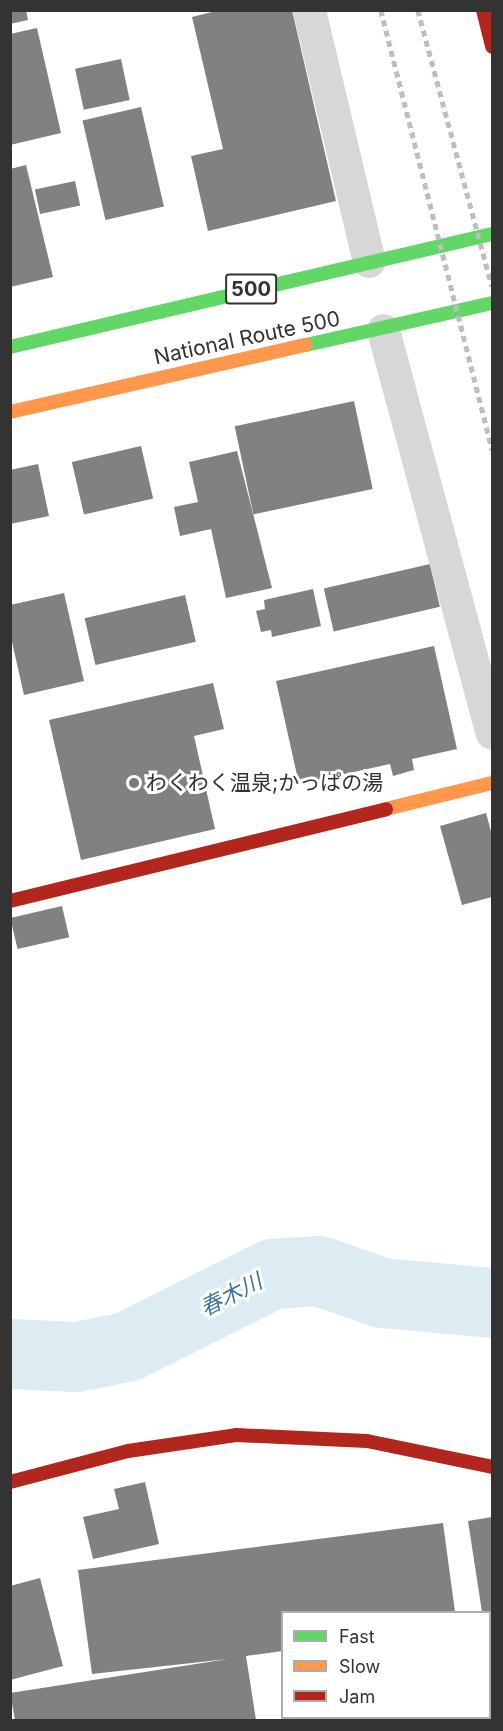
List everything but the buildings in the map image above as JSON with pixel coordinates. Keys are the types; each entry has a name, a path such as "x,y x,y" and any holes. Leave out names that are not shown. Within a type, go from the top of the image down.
{"main road":[{"path":"483,10 492,48"},
{"name":"National Route 500","path":"10,347 492,234"},
{"name":"National Route 500","path":"10,412 383,330 492,303"},
{"path":"10,902 492,783"},
{"path":"10,1482 128,1450 236,1435 367,1441 492,1467"}],"street":[{"path":"309,10 369,261"},
{"path":"383,330 492,733"}],"waterway":[{"name":"春木川","path":"10,1354 76,1357 127,1347 273,1274 319,1271 382,1293 492,1303"}],"railway":[{"path":"381,10 492,450"},
{"path":"418,10 492,286"}],"traffic: fast":[{"path":"10,347 492,234"},
{"path":"306,345 492,303"}],"traffic: slow":[{"path":"10,412 306,345"},
{"path":"386,809 492,783"}],"traffic: jam":[{"path":"483,10 492,47"},
{"path":"10,901 386,809"},
{"path":"10,1482 128,1451 236,1435 367,1441 492,1467"}],"place":[{"name":"わくわく温泉;かっぱの湯","path":"134,783"}]}
